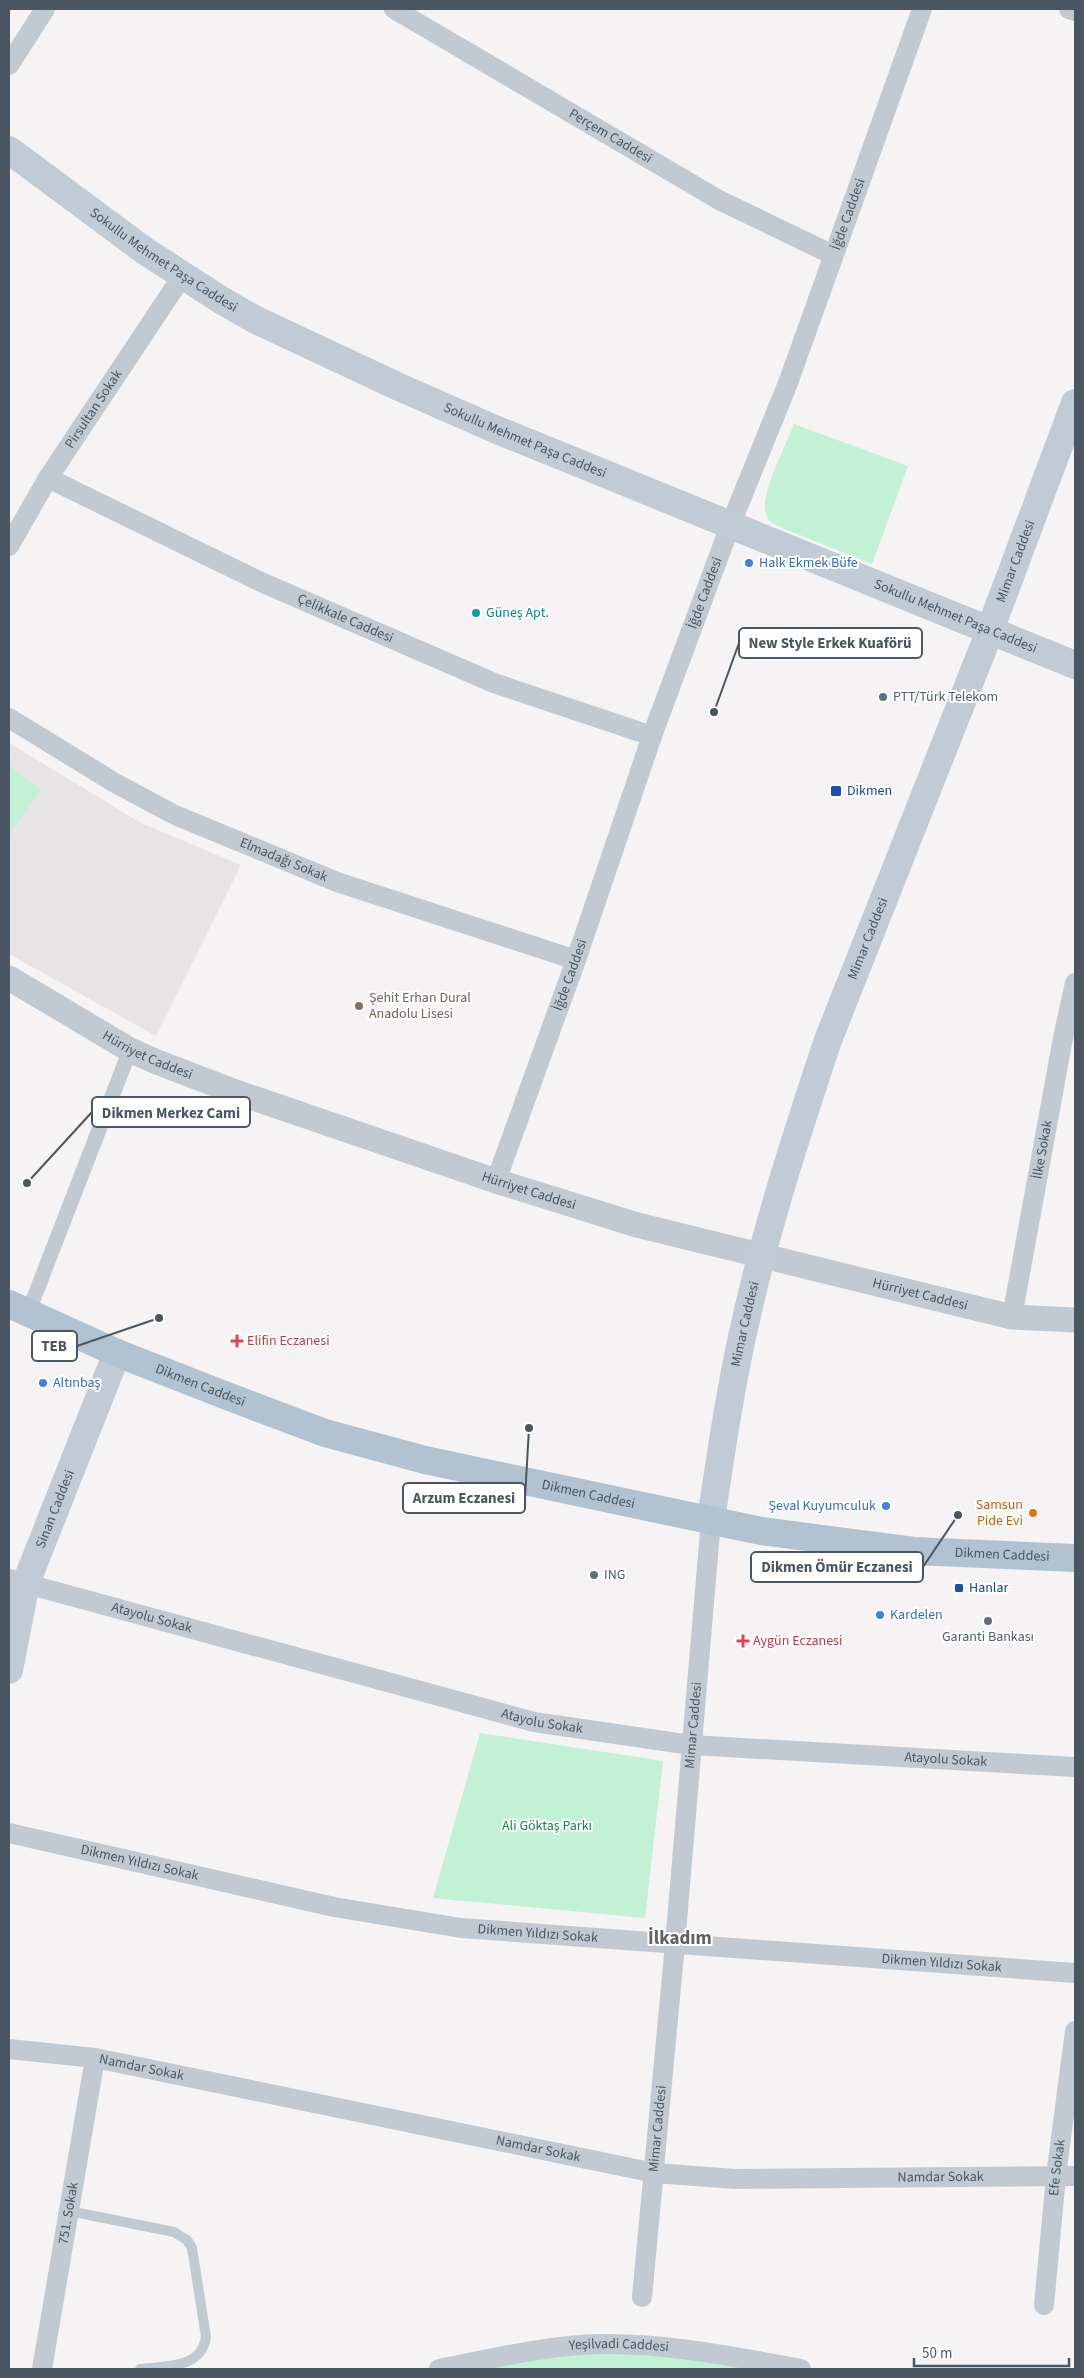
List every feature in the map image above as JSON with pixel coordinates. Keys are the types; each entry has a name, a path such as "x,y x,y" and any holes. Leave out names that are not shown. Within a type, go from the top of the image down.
{"main road":[{"name":"Sokullu Mehmet Paşa Caddesi","path":"9,150 130,240 256,320 399,387 730,526 990,629 1075,665"},
{"name":"Mimar Caddesi","path":"711,1520 734,1379 762,1254 806,1105 828,1040 990,629 1075,403"},
{"name":"Dikmen Caddesi","path":"18,1308 116,1353 325,1433 425,1460 760,1531 914,1551 1075,1558"},
{"name":"Sinan Caddesi","path":"9,1670 17,1581 116,1353"}],"street":[{"path":"9,65 45,9"},
{"name":"Perçem Caddesi","path":"394,9 719,200 833,255"},
{"name":"İğde Caddesi","path":"496,1181 576,960 652,736 730,526 788,383 922,9"},
{"path":"1069,9 1075,11"},
{"name":"Pirsultan Sokak","path":"9,546 48,478 184,275"},
{"name":"Çelikkale Caddesi","path":"48,478 261,582 485,679 532,697 652,736"},
{"name":"Elmadağı Sokak","path":"9,718 115,783 175,815 353,888 576,960"},
{"name":"Hürriyet Caddesi","path":"9,978 130,1050 230,1090 496,1181 637,1225 762,1254 1012,1317 1075,1320"},
{"name":"İlke Sokak","path":"1012,1317 1069,1038 1075,983"},
{"path":"18,1308 130,1050"},
{"name":"Mimar Caddesi","path":"642,2297 655,2173 711,1520"},
{"name":"Atayolu Sokak","path":"17,1581 534,1722 691,1745 1075,1767"},
{"name":"Dikmen Yıldızı Sokak","path":"9,1833 334,1907 461,1928 1075,1973"},
{"name":"Efe Sokak","path":"1044,2305 1066,2176 1075,2031"},
{"name":"Namdar Sokak","path":"9,2049 95,2058 655,2173 735,2179 1066,2176"},
{"name":"751. Sokak","path":"42,2369 95,2058"},
{"name":"Yeşilvadi Caddesi","path":"439,2369 544,2349 600,2344 645,2345 707,2352 801,2369"}],"lane":[{"path":"69,2211 174,2232 187,2240 192,2248 206,2338 205,2345 201,2353 190,2362 140,2369"}],"shaded area":[{"path":"9,743 141,823 241,865 156,1036 9,954"}],"green space":[{"path":"794,424 908,466 872,564 780,527 767,516 766,495"},
{"path":"9,766 41,790 9,834"},
{"name":"Ali Göktaş Parkı","path":"480,1733 663,1761 645,1918 433,1898"},
{"path":"600,2344 760,2369 439,2369"}],"place":[{"name":"Halk Ekmek Büfe","path":"749,563"},
{"name":"Güneş Apt.","path":"476,613"},
{"name":"PTT/Türk Telekom","path":"883,697"},
{"name":"New Style Erkek Kuaförü","path":"714,712"},
{"name":"Dikmen","path":"836,791"},
{"name":"Şehit Erhan Dural Anadolu Lisesi","path":"359,1006"},
{"name":"Dikmen Merkez Cami","path":"27,1183"},
{"name":"TEB","path":"159,1318"},
{"name":"Elifin Eczanesi","path":"237,1341"},
{"name":"Altınbaş","path":"43,1383"},
{"name":"Arzum Eczanesi","path":"529,1428"},
{"name":"Şeval Kuyumculuk","path":"886,1506"},
{"name":"Samsun Pide Evi","path":"1033,1513"},
{"name":"Dikmen Ömür Eczanesi","path":"958,1515"},
{"name":"ING","path":"594,1575"},
{"name":"Hanlar","path":"959,1588"},
{"name":"Kardelen","path":"880,1615"},
{"name":"Garanti Bankası","path":"988,1621"},
{"name":"Aygün Eczanesi","path":"743,1641"}],"district":[{"name":"İlkadım","path":"680,1938"}]}
